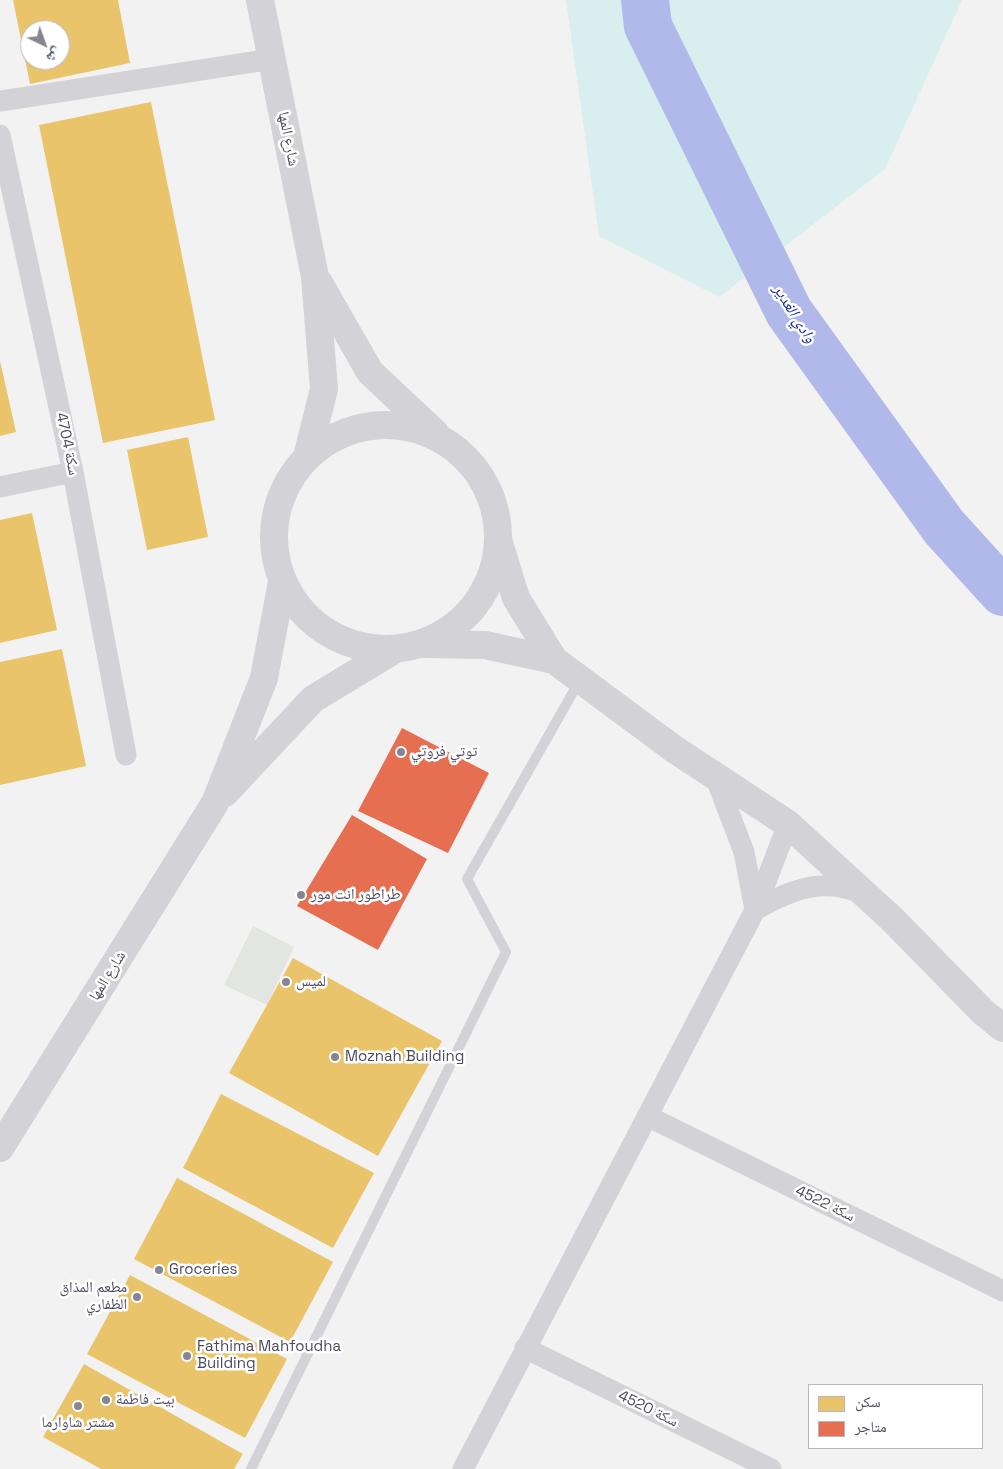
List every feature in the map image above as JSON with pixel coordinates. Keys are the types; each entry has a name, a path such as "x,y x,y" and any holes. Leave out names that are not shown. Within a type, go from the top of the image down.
{"street":[{"name":"شارع المها","path":"260,0 315,277 324,389 307,457"},
{"path":"0,101 272,59"},
{"name":"سكة 4704","path":"0,135 74,472 126,755"},
{"name":"شارع المها","path":"315,277 370,372 437,436"},
{"path":"554,660 485,645 423,644 394,650 367,648 340,640 316,626 296,606 282,582 274,556 273,529 278,502 290,478 307,457 335,436 369,426 404,426 437,436 464,455 484,481 496,511 499,543 516,598 554,660 674,749 788,824 892,919 983,1012 1003,1028"},
{"path":"0,487 74,472"},
{"path":"423,644 452,628 476,605 492,576 499,543"},
{"name":"شارع المها","path":"0,1148 215,803 264,678 282,582"},
{"name":"شارع المها","path":"215,803 313,699 394,650"},
{"path":"715,776 744,852 755,910"},
{"path":"463,1469 755,910 788,824"},
{"path":"755,910 784,893 807,889 832,886 863,893"},
{"name":"سكة 4522","path":"648,1116 1003,1291"},
{"name":"سكة 4520","path":"525,1348 770,1469"}],"lane":[{"path":"252,1469 506,952 467,879 580,679"}],"shaded area":[{"path":"566,0 962,0 885,169 719,297 599,236"},
{"path":"253,926 294,947 267,1005 224,985"}],"building: سكن":[{"path":"13,0 118,0 130,63 30,84 27,70 70,70 70,20 20,20 20,35"},
{"path":"151,102 215,420 103,443 39,125"},
{"path":"0,361 16,432 0,436"},
{"path":"188,437 208,537 147,550 127,450"},
{"path":"32,513 57,630 0,643 0,520"},
{"path":"62,649 86,766 0,785 0,662"},
{"name":"Moznah Building","path":"293,958 442,1041 378,1156 229,1073"},
{"path":"221,1094 374,1173 333,1248 183,1168"},
{"path":"177,1178 333,1262 290,1342 134,1259"},
{"name":"Fathima Mahfoudha Building","path":"130,1275 287,1359 245,1438 87,1354"},
{"name":"بيت فاطمة","path":"84,1364 243,1454 234,1469 101,1469 43,1437"}],"building: متاجر":[{"path":"402,728 489,773 448,853 358,811"},
{"path":"352,815 427,859 378,950 297,906"}],"waterway":[{"name":"وادي الغدير","path":"645,0 648,26 789,312 944,527 1003,592"}],"place":[{"name":"توتي فروتي","path":"401,752"},
{"name":"طراطور انت مور","path":"301,895"},
{"name":"لميس","path":"286,982"},
{"name":"Moznah Building","path":"335,1057"},
{"name":"Groceries","path":"159,1270"},
{"name":"مطعم المذاق الظفاري","path":"137,1297"},
{"name":"Fathima Mahfoudha Building","path":"187,1356"},
{"name":"بيت فاطمة","path":"106,1400"},
{"name":"مشتر شاوارما","path":"78,1406"}]}
